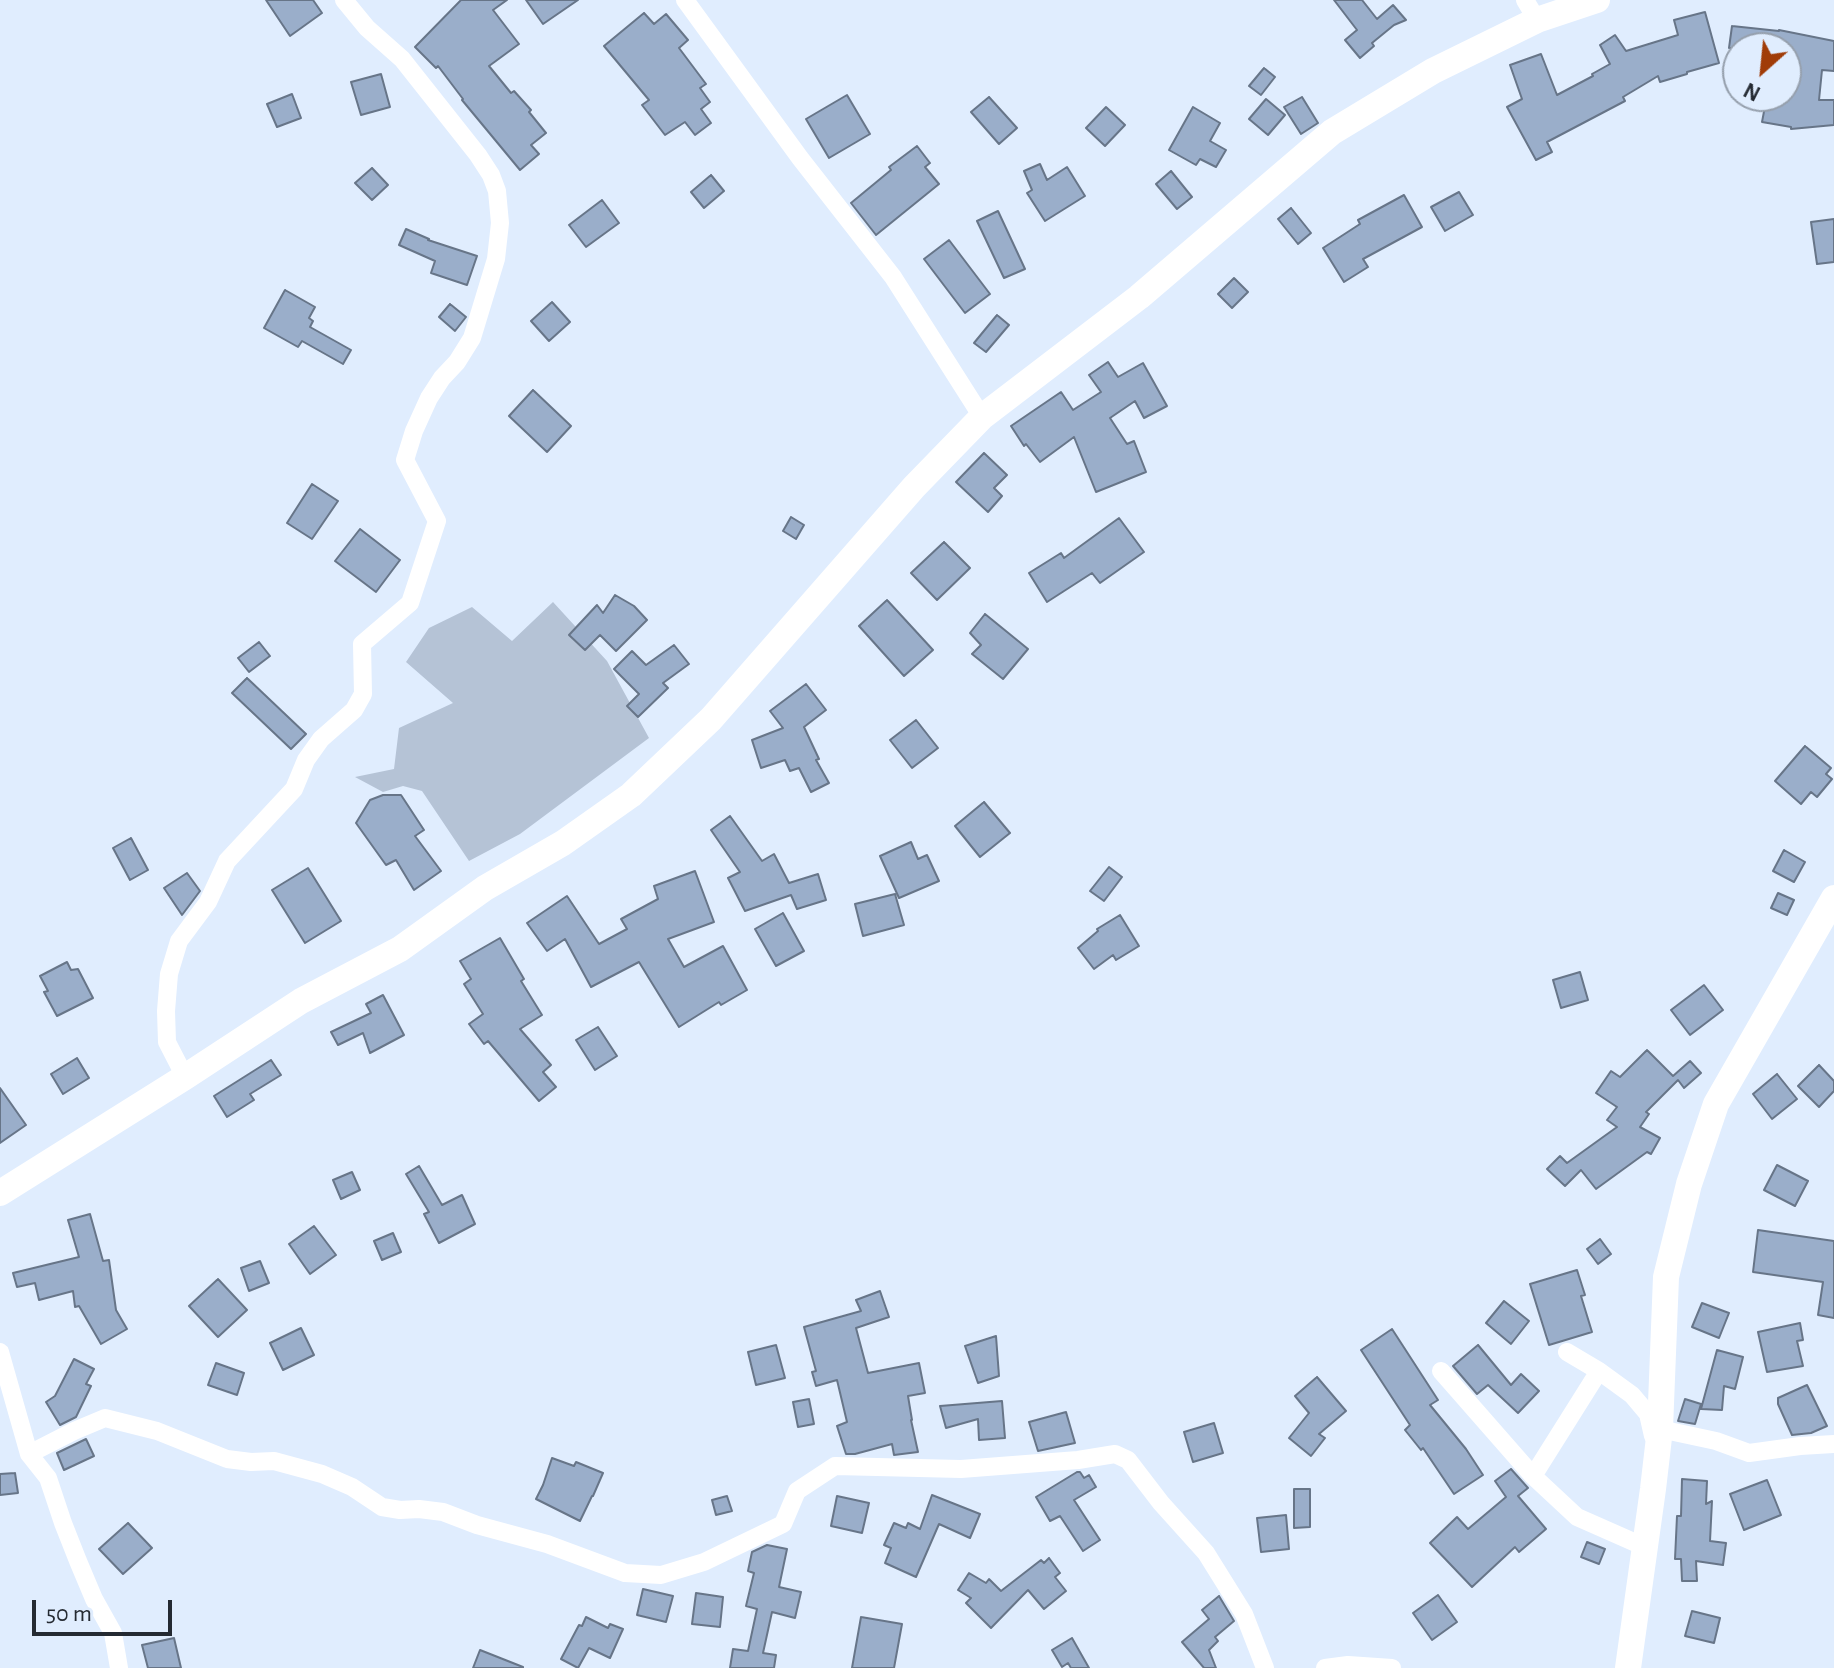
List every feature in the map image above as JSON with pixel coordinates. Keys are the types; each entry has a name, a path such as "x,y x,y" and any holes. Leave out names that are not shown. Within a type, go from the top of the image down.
{"main road":[{"path":"0,1193 301,1001 400,949 485,888 563,843 631,795 711,719 914,487 982,417 1139,297 1332,132 1531,10 1597,0"},
{"path":"1628,1668 1658,1440 1666,1277 1689,1184 1716,1104 1826,927 1834,898"}],"street":[{"path":"185,1077 167,1042 169,974 179,941 208,902 227,861 294,789 306,760 321,739 354,710 363,694 362,644 410,603 437,521 405,460 429,398 472,338 496,259 500,223 497,191 491,175 402,59 367,28 344,0"},
{"path":"685,0 800,158 893,277 982,417"},
{"path":"0,1352 29,1454 48,1478 78,1561 113,1633 119,1668"},
{"path":"1567,1352 1632,1395 1648,1414 1658,1440 1716,1441 1749,1453 1834,1444"},
{"path":"1441,1371 1533,1476 1577,1517 1645,1547"},
{"path":"1533,1476 1599,1371"},
{"path":"29,1454 105,1418 157,1431 227,1459 274,1461 322,1474 352,1487 382,1507 443,1512 477,1525 547,1544 625,1573 661,1575 704,1562 783,1524 797,1491 835,1466 961,1469 1115,1454 1128,1460 1206,1553 1244,1614 1265,1668"},
{"path":"1325,1668 1348,1665 1392,1668"}],"shaded area":[{"path":"553,602 607,661 649,738 520,834 469,861 422,791 403,786 383,792 355,777 394,769 399,728 453,703 406,662 429,628 472,607 512,641"}],"building":[{"path":"266,0 313,0 322,13 290,36"},
{"path":"461,0 507,0 493,10 519,44 489,66 511,93 514,91 531,110 529,112 546,133 531,145 539,154 520,170 438,66 436,68 415,47"},
{"path":"526,0 578,0 543,24"},
{"path":"1334,0 1362,0 1377,19 1393,5 1406,20 1394,25 1372,43 1374,46 1360,58 1345,40 1357,30"},
{"path":"1705,12 1719,63 1660,82 1658,76 1623,97 1625,101 1547,142 1552,152 1536,160 1507,107 1522,99 1510,65 1541,54 1557,95 1610,64 1600,45 1615,35 1626,51 1678,35 1674,20"},
{"path":"644,13 654,24 666,14 688,40 679,48 706,84 700,88 710,102 701,109 711,123 695,135 685,122 665,135 642,105 649,100 604,46"},
{"path":"1732,26 1789,32 1731,32"},
{"path":"1802,35 1834,41 1834,71 1822,70 1819,100 1834,100 1834,125 1791,129 1762,122 1764,112 1802,112"},
{"path":"1264,68 1275,77 1261,95 1249,86"},
{"path":"381,74 390,107 361,115 351,82"},
{"path":"292,94 301,118 277,127 267,104"},
{"path":"847,95 870,134 829,158 806,119"},
{"path":"989,97 1017,128 999,144 971,112"},
{"path":"1302,97 1318,123 1301,134 1284,107"},
{"path":"1266,99 1285,115 1268,135 1249,119"},
{"path":"1106,107 1125,125 1105,146 1086,128"},
{"path":"1193,107 1220,123 1210,141 1226,150 1216,167 1200,159 1196,165 1169,150"},
{"path":"917,146 930,163 925,167 939,184 876,235 851,203 891,170 889,167"},
{"path":"1040,164 1047,180 1067,167 1085,196 1045,221 1027,193 1032,190 1024,171"},
{"path":"372,168 388,185 372,200 355,183"},
{"path":"1171,171 1192,197 1177,209 1156,184"},
{"path":"711,175 724,191 704,208 691,192"},
{"path":"1459,192 1473,215 1445,231 1431,207"},
{"path":"1404,195 1422,227 1363,259 1368,267 1344,282 1323,248 1360,224 1358,220"},
{"path":"602,200 619,223 586,247 569,225"},
{"path":"1291,208 1311,233 1298,244 1278,219"},
{"path":"998,211 1025,269 1004,278 977,221"},
{"path":"1834,219 1834,262 1817,264 1811,222"},
{"path":"406,229 428,240 477,256 467,285 431,273 435,261 399,245"},
{"path":"949,240 990,294 965,313 924,259"},
{"path":"1234,278 1248,292 1232,308 1218,294"},
{"path":"285,290 315,307 309,318 313,321 310,327 351,350 343,364 302,341 298,347 264,328"},
{"path":"552,302 570,322 549,341 531,321"},
{"path":"450,304 466,317 455,331 439,317"},
{"path":"997,315 1009,325 986,352 974,343"},
{"path":"1108,362 1118,377 1143,363 1167,406 1144,418 1135,401 1110,418 1127,444 1134,441 1146,472 1096,492 1074,437 1040,462 1026,444 1024,446 1011,426 1061,392 1073,410 1101,392 1089,375"},
{"path":"533,390 571,426 547,452 509,416"},
{"path":"984,453 1007,475 994,488 1002,496 988,512 956,482"},
{"path":"312,484 338,501 312,539 287,523"},
{"path":"791,517 804,525 796,539 783,531"},
{"path":"1119,518 1144,552 1100,583 1092,573 1047,602 1029,573 1061,553 1064,558"},
{"path":"360,529 400,560 376,592 335,561"},
{"path":"944,542 970,568 937,600 911,573"},
{"path":"615,595 634,606 647,620 616,651 600,635 585,650 569,635 597,605 603,613"},
{"path":"887,600 933,650 904,676 859,626"},
{"path":"985,614 1028,649 1003,679 972,654 981,645 970,633"},
{"path":"259,642 270,656 249,672 238,658"},
{"path":"674,645 689,664 663,683 668,688 638,717 627,706 639,694 614,669 632,651 646,665"},
{"path":"247,678 306,734 291,749 232,693"},
{"path":"806,684 826,710 804,727 819,759 816,760 829,783 811,792 799,768 790,771 785,760 761,768 752,740 783,728 770,711"},
{"path":"916,720 938,748 912,768 890,740"},
{"path":"1805,746 1831,768 1826,774 1832,779 1817,797 1811,792 1801,804 1775,781"},
{"path":"383,795 401,795 424,830 415,836 441,871 414,890 396,860 386,865 356,823 370,800"},
{"path":"984,802 1010,833 980,857 955,826"},
{"path":"730,816 762,861 774,854 789,883 818,874 826,900 797,909 791,895 745,911 728,878 740,872 711,830"},
{"path":"131,838 148,870 130,880 113,848"},
{"path":"911,842 918,859 927,855 939,881 899,898 880,856"},
{"path":"1784,850 1805,862 1794,882 1773,871"},
{"path":"1109,867 1122,877 1104,901 1090,891"},
{"path":"308,868 341,921 305,943 272,890"},
{"path":"695,871 714,922 668,939 684,967 723,946 747,990 721,1005 719,1002 679,1027 639,962 591,987 565,939 547,951 527,923 567,896 599,944 627,929 621,919 658,899 654,886"},
{"path":"187,873 200,891 182,915 164,888"},
{"path":"1778,893 1794,900 1787,915 1771,908"},
{"path":"895,894 904,925 863,936 855,904"},
{"path":"783,913 804,951 776,966 755,929"},
{"path":"1120,915 1139,946 1116,960 1113,955 1094,969 1078,948 1097,929"},
{"path":"500,938 542,1015 520,1029 551,1065 543,1072 556,1087 539,1101 488,1041 484,1044 469,1024 483,1014 464,984 471,979 460,961"},
{"path":"67,962 71,970 78,969 93,998 57,1016 44,992 48,991 40,976"},
{"path":"1580,972 1588,1000 1561,1008 1553,980"},
{"path":"1704,985 1723,1010 1690,1035 1671,1010"},
{"path":"383,995 404,1035 370,1053 363,1033 338,1045 331,1032 371,1013 366,1004"},
{"path":"598,1027 617,1056 595,1070 576,1040"},
{"path":"1647,1050 1673,1076 1690,1061 1701,1073 1684,1088 1678,1080 1646,1112 1649,1114 1640,1127 1660,1138 1651,1154 1647,1152 1596,1189 1581,1170 1565,1186 1547,1169 1560,1156 1567,1163 1617,1127 1607,1120 1617,1107 1596,1093 1611,1071 1620,1077"},
{"path":"77,1058 89,1078 63,1094 51,1074"},
{"path":"271,1060 281,1075 250,1094 254,1100 227,1117 214,1096"},
{"path":"1819,1065 1834,1081 1834,1091 1819,1107 1798,1086"},
{"path":"1777,1074 1797,1099 1772,1119 1753,1094"},
{"path":"0,1088 26,1125 0,1143"},
{"path":"1777,1165 1808,1181 1795,1206 1764,1190"},
{"path":"419,1166 442,1205 462,1195 475,1224 439,1243 424,1214 429,1212 406,1174"},
{"path":"352,1172 360,1190 341,1199 333,1180"},
{"path":"90,1214 103,1261 109,1260 116,1310 127,1329 101,1344 79,1306 75,1307 73,1291 39,1300 35,1283 17,1287 13,1273 79,1257 68,1220"},
{"path":"314,1226 336,1255 310,1274 289,1244"},
{"path":"1758,1230 1834,1241 1834,1318 1818,1315 1823,1282 1753,1272"},
{"path":"393,1233 401,1252 382,1260 374,1241"},
{"path":"1600,1239 1611,1254 1598,1264 1587,1249"},
{"path":"260,1261 269,1283 249,1291 241,1268"},
{"path":"1577,1270 1592,1332 1549,1345 1530,1284"},
{"path":"218,1279 247,1310 218,1337 189,1306"},
{"path":"880,1291 889,1317 856,1328 868,1373 919,1363 925,1393 908,1396 918,1452 894,1455 892,1444 846,1454 837,1426 847,1422 837,1380 816,1386 812,1372 816,1371 804,1327 861,1311 856,1300"},
{"path":"1504,1301 1529,1321 1511,1344 1486,1323"},
{"path":"1702,1303 1729,1313 1719,1338 1692,1327"},
{"path":"1800,1323 1803,1340 1797,1341 1803,1366 1767,1372 1758,1332"},
{"path":"301,1328 314,1355 283,1370 270,1343"},
{"path":"1392,1329 1438,1400 1430,1405 1483,1475 1454,1494 1423,1448 1421,1450 1405,1430 1410,1425 1361,1350"},
{"path":"996,1336 999,1376 978,1383 965,1346"},
{"path":"776,1345 785,1378 756,1385 748,1352"},
{"path":"1478,1345 1511,1385 1521,1374 1539,1391 1518,1413 1488,1385 1477,1394 1453,1366"},
{"path":"1717,1350 1743,1357 1735,1389 1724,1386 1722,1410 1701,1409"},
{"path":"74,1359 94,1369 86,1384 91,1386 76,1417 60,1425 46,1402 55,1396"},
{"path":"216,1363 244,1373 237,1395 208,1385"},
{"path":"1317,1377 1346,1411 1319,1434 1325,1438 1311,1456 1289,1438 1309,1413 1295,1396"},
{"path":"1807,1385 1827,1426 1811,1433 1792,1435 1778,1398"},
{"path":"809,1399 814,1424 798,1427 793,1402"},
{"path":"1685,1399 1701,1404 1695,1424 1678,1421"},
{"path":"1002,1401 1005,1438 979,1440 978,1419 946,1428 940,1406"},
{"path":"1066,1412 1075,1443 1038,1451 1029,1422"},
{"path":"1214,1423 1223,1453 1193,1462 1184,1432"},
{"path":"86,1439 94,1456 64,1470 57,1453"},
{"path":"552,1458 574,1466 576,1462 603,1473 580,1521 536,1499"},
{"path":"1511,1469 1528,1488 1518,1496 1546,1529 1519,1552 1515,1547 1472,1587 1430,1543 1457,1517 1468,1529 1506,1497 1495,1481"},
{"path":"1077,1472 1084,1478 1089,1475 1096,1487 1074,1500 1100,1540 1083,1551 1060,1516 1050,1521 1036,1497"},
{"path":"15,1473 18,1493 0,1495 0,1474"},
{"path":"1682,1479 1707,1481 1706,1504 1712,1501 1710,1541 1726,1543 1723,1565 1696,1561 1697,1581 1682,1581 1681,1559 1675,1559"},
{"path":"1767,1480 1781,1515 1744,1530 1730,1494"},
{"path":"1294,1489 1310,1489 1310,1527 1294,1528"},
{"path":"932,1495 980,1514 970,1538 939,1524 916,1577 885,1563 891,1548 884,1545 894,1523 906,1528 908,1523 920,1529"},
{"path":"727,1496 732,1511 716,1515 712,1500"},
{"path":"837,1496 869,1503 862,1533 831,1526"},
{"path":"1286,1515 1289,1549 1261,1552 1257,1518"},
{"path":"128,1523 152,1548 123,1574 99,1549"},
{"path":"1587,1542 1605,1549 1599,1564 1581,1557"},
{"path":"767,1545 787,1549 779,1587 801,1592 795,1618 772,1612 763,1653 776,1655 774,1668 730,1668 733,1649 748,1651 757,1609 746,1606 754,1573 748,1571 752,1552"},
{"path":"1049,1558 1060,1573 1055,1577 1066,1591 1044,1609 1028,1590 991,1628 966,1603 971,1598 958,1590 969,1573 986,1583 989,1579 1001,1591 1041,1560 1044,1563"},
{"path":"643,1589 673,1596 666,1622 637,1615"},
{"path":"696,1593 723,1597 720,1627 692,1624"},
{"path":"1438,1595 1457,1622 1432,1640 1413,1613"},
{"path":"1219,1596 1234,1621 1215,1637 1218,1641 1209,1650 1216,1668 1204,1668 1182,1642 1209,1619 1202,1610"},
{"path":"1692,1611 1720,1618 1714,1643 1685,1636"},
{"path":"586,1617 608,1628 610,1624 623,1629 610,1658 589,1648 578,1668 561,1659"},
{"path":"861,1617 902,1624 894,1668 852,1668"},
{"path":"174,1638 181,1668 148,1668 142,1645"},
{"path":"1072,1638 1089,1668 1071,1668 1068,1663 1062,1667 1052,1650"},
{"path":"480,1650 523,1667 523,1668 473,1668"}]}
